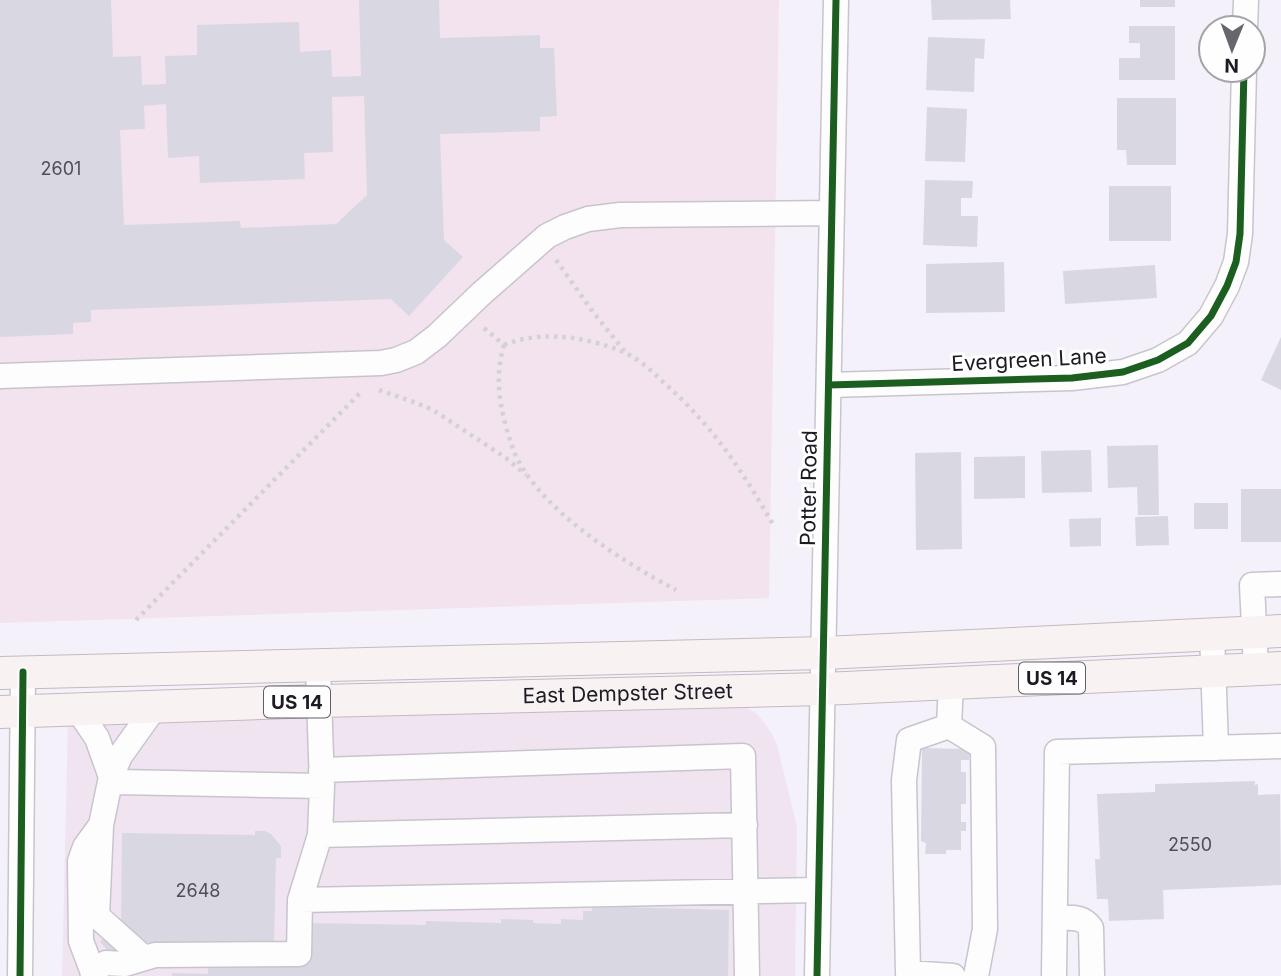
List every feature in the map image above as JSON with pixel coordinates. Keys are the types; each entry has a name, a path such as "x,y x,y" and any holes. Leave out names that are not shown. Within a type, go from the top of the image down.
{"main road":[{"name":"East Dempster Street","path":"11,672 824,653 1268,631"},
{"name":"East Dempster Street","path":"11,712 319,701 823,689 1268,669"}],"street":[{"name":"Potter Road","path":"817,976 836,0"},
{"name":"Evergreen Lane","path":"829,385 1072,378 1123,372 1158,360 1188,343 1211,316 1236,262 1240,234 1244,84"},
{"path":"0,376 380,363 396,360 416,352 438,336 547,236 588,219 620,215 832,213"},
{"name":"East Dempster Street","path":"1268,669 1268,631 1252,585 1281,584"},
{"path":"1212,633 1216,748"},
{"path":"101,825 85,848 80,861 80,941 93,973 106,963 124,964 155,955 299,954 300,900 320,835 318,666"},
{"path":"11,672 20,976"},
{"path":"949,726 951,683"},
{"path":"144,958 97,916 101,825 111,777 120,756 155,707"},
{"path":"78,710 97,738 111,777 119,782 321,778 743,756 747,976"},
{"path":"949,726 909,740 904,780 908,973 953,976"},
{"path":"949,726 983,747 985,929 976,976"},
{"path":"1054,976 1057,752 1281,746"},
{"path":"320,835 745,825"},
{"path":"300,900 818,890"},
{"path":"1055,918 1080,918 1091,928 1092,976"}],"path":[{"path":"547,236 556,260 626,353"},
{"path":"484,328 504,345"},
{"path":"676,590 621,558 587,533 553,504 530,478 515,455 500,407 499,362 504,345 517,339 537,336 562,337 604,345 626,353 682,398 708,426 734,461 774,527"},
{"path":"136,620 363,390"},
{"path":"379,390 433,410 506,458 530,478"}],"shaded area":[{"path":"0,0 779,0 769,598 0,623"},
{"path":"743,705 758,715 777,745 797,827 795,976 62,976 68,723"}],"building":[{"path":"0,0 111,0 113,57 141,56 142,85 166,84 165,56 197,55 197,25 299,22 300,52 331,50 332,77 361,76 359,0 439,0 440,38 540,35 540,48 554,48 557,116 540,117 540,131 440,134 444,240 463,257 409,316 391,299 91,310 91,322 73,323 73,334 0,337","holes":["364,96 367,195 336,224 241,228 240,221 124,225 120,130 145,129 144,106 166,104 168,158 199,156 200,183 305,179 304,153 333,152 332,97"]},
{"path":"931,0 1010,0 1011,19 932,20"},
{"path":"1140,0 1175,0 1175,7 1140,7"},
{"path":"1129,26 1175,26 1175,80 1119,80 1119,58 1140,58 1140,43 1129,43"},
{"path":"928,37 985,39 984,59 975,58 974,92 926,90"},
{"path":"1117,98 1176,98 1176,165 1127,165 1126,150 1117,150"},
{"path":"927,107 967,109 965,162 925,161"},
{"path":"925,180 973,181 972,198 961,198 961,216 978,216 977,247 923,245"},
{"path":"1109,186 1171,186 1171,241 1109,241"},
{"path":"1004,262 1005,312 926,313 926,264"},
{"path":"1155,265 1157,298 1065,304 1063,271"},
{"path":"1281,337 1281,390 1261,380"},
{"path":"1158,445 1159,515 1138,515 1137,487 1108,488 1107,446"},
{"path":"1091,450 1092,492 1042,493 1041,451"},
{"path":"961,452 962,549 916,550 915,453"},
{"path":"1025,456 1025,498 974,499 974,457"},
{"path":"1241,489 1281,489 1281,542 1241,542"},
{"path":"1194,503 1228,503 1228,529 1194,529"},
{"path":"1168,516 1169,545 1136,546 1135,517"},
{"path":"1101,518 1101,546 1070,547 1069,519"},
{"path":"922,748 970,749 969,760 961,760 961,772 966,772 966,804 961,804 961,822 966,822 966,831 961,831 961,850 946,850 946,854 925,854 926,843 921,841"},
{"path":"1255,781 1255,785 1258,784 1258,795 1280,794 1281,885 1163,890 1164,919 1109,921 1108,899 1097,899 1095,859 1100,859 1097,794 1155,792 1155,784"},
{"path":"255,831 271,834 281,846 281,858 276,858 274,945 135,942 115,958 100,942 118,925 121,926 122,833 255,835"},
{"path":"592,908 729,910 728,976 172,976 172,973 208,974 208,963 307,965 309,923 426,925 426,921 501,923 501,919 561,924 561,919 583,920 583,911 592,911"}],"cycle path":[{"path":"817,976 836,0"},
{"path":"829,385 1072,378 1123,372 1158,360 1188,343 1211,316 1236,262 1240,234 1244,84"},
{"path":"20,976 23,672"}]}
